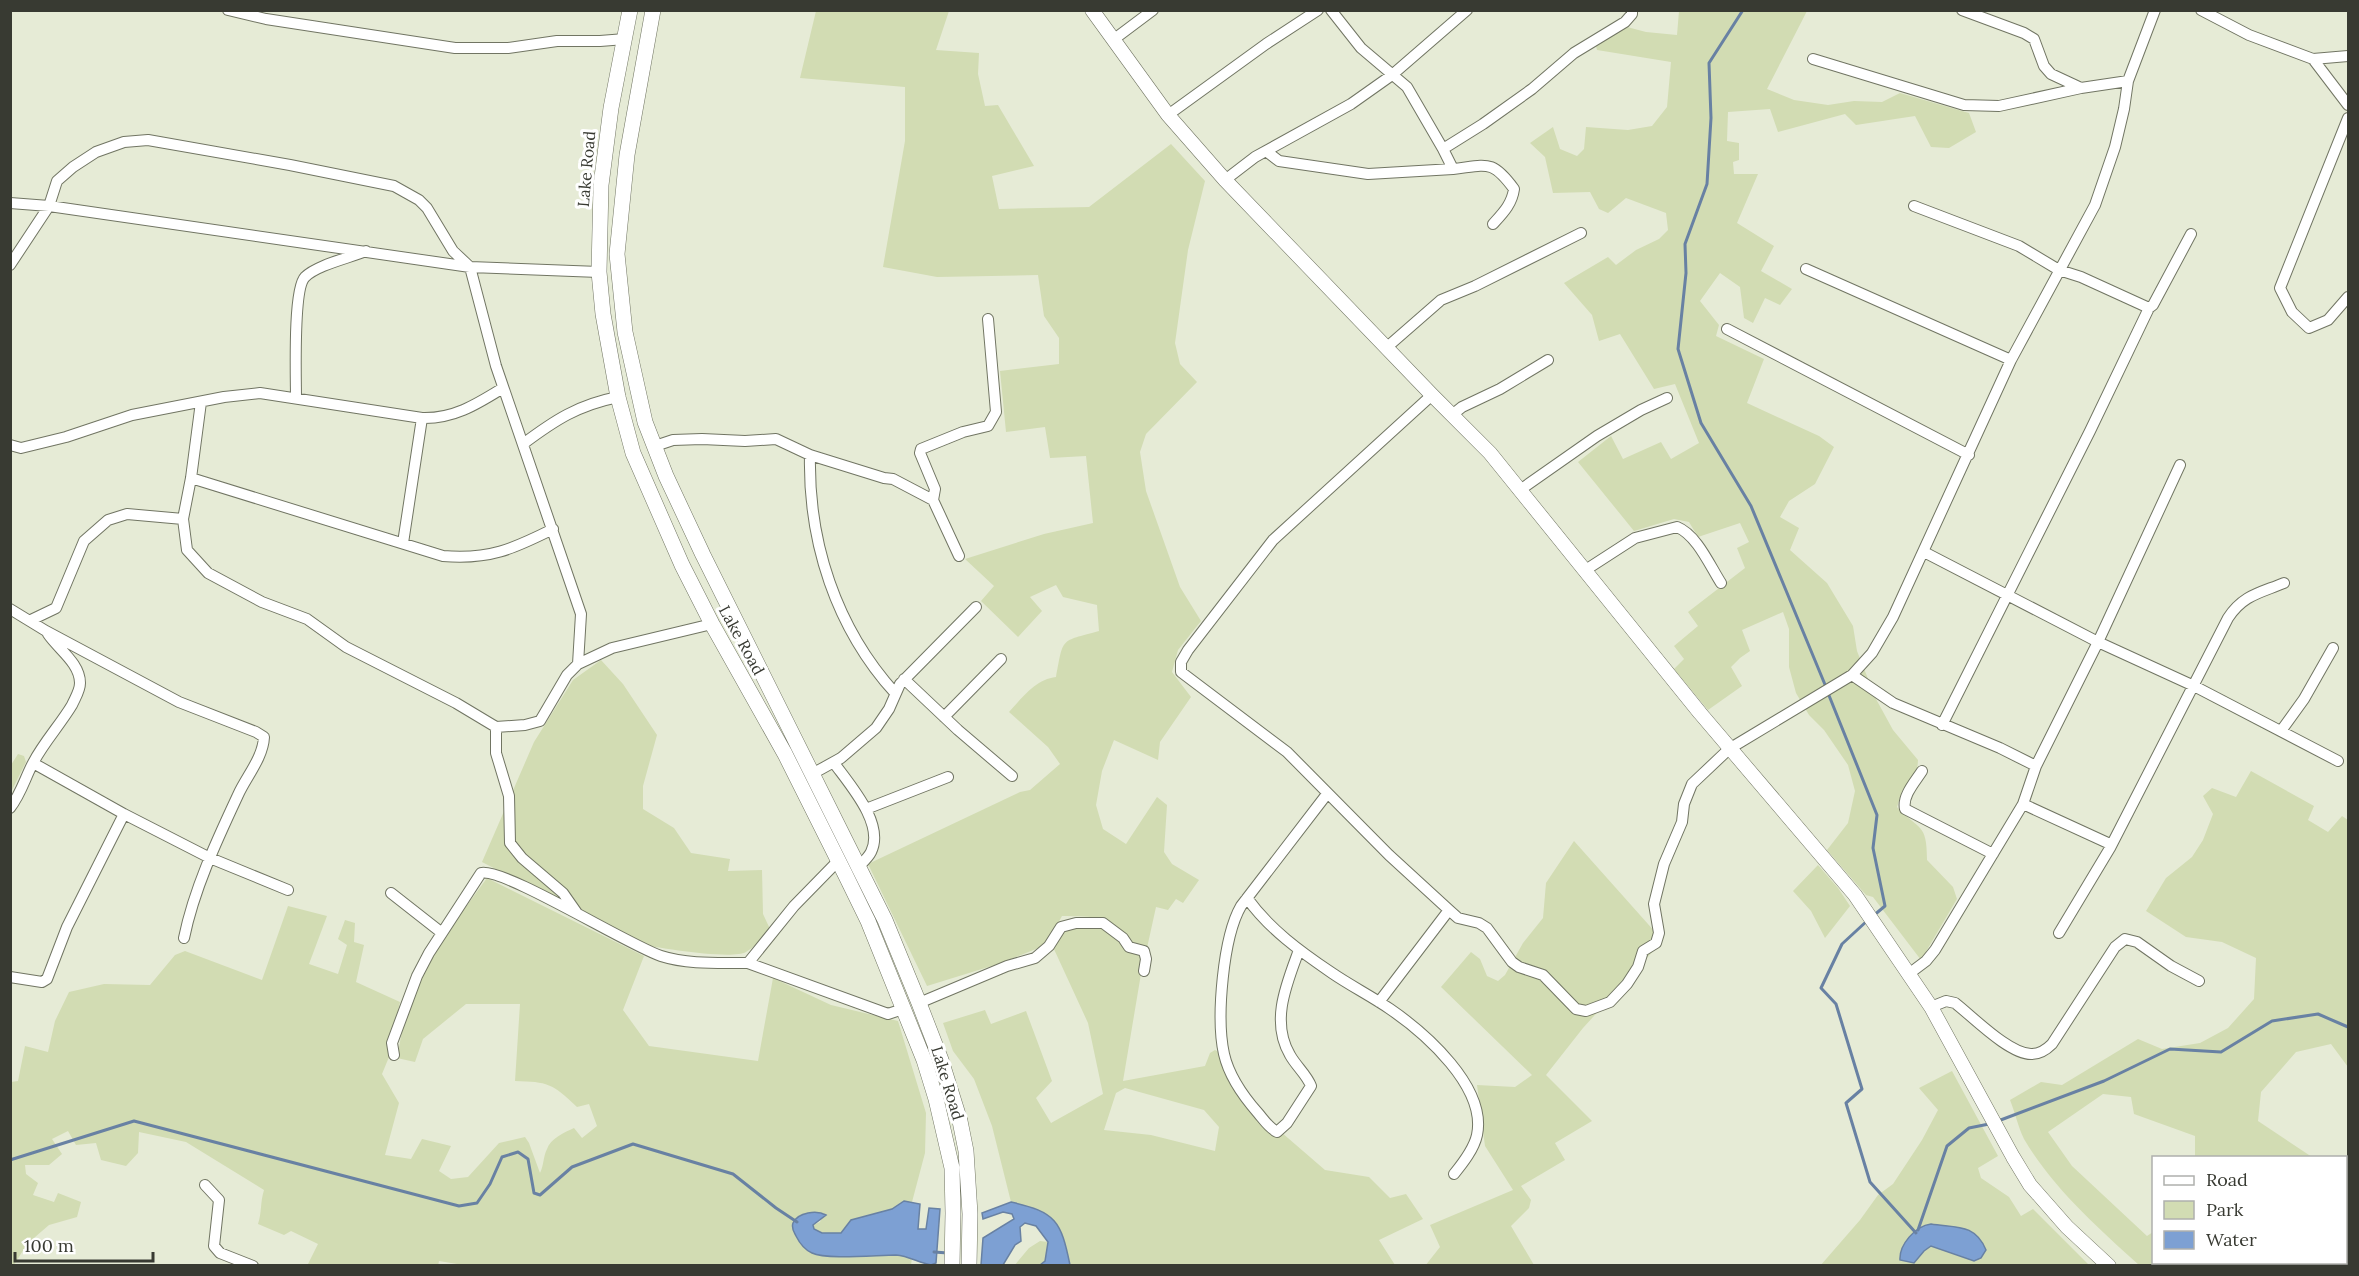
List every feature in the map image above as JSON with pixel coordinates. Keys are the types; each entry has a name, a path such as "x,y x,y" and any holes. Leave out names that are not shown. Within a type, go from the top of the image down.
{"main road":[{"name":"Lake Road","path":"630,10 604,152 599,272 603,314 618,397 633,453 682,565 712,624 785,754 868,921 924,1060 952,1168 952,1266"},
{"name":"Lake Road","path":"653,10 627,155 617,254 625,332 645,422 666,476 736,624 885,920 941,1060 960,1121 966,1152 970,1214 969,1266"}],"street":[{"path":"228,10 266,19 455,48 508,48 557,41 625,39"},
{"path":"1092,10 1168,115 1224,180 1491,453 1730,749 1855,896 1932,1007 2030,1185 2067,1227 2109,1266"},
{"path":"1113,40 1153,10"},
{"path":"1168,115 1266,44 1318,10"},
{"path":"1331,10 1361,48 1407,87 1453,169"},
{"path":"1224,180 1266,151 1351,104 1392,75 1467,10"},
{"path":"1443,149 1483,124 1574,53 1625,21 1632,14 1632,10"},
{"path":"1962,10 2024,33 2034,39 2044,66 2052,74 2081,88"},
{"path":"1432,395 1273,540 1188,650 1181,662 1181,672 1281,746 1389,855 1458,918 1483,925 1504,948 1512,962 1519,967 1543,975 1579,1011 1593,1009 1610,1002 1627,984 1638,967 1643,951 1654,946 1658,938 1654,904 1664,864 1682,822 1689,788 1730,749 1852,675 1872,653 1893,617 2011,360 2095,205 2115,147 2128,81 2155,10"},
{"path":"2201,10 2249,35 2313,59 2349,56"},
{"path":"1813,59 1964,105 1999,106 2081,88 2128,81"},
{"path":"2313,59 2349,105"},
{"path":"2349,118 2280,288 2292,312 2309,328 2328,321 2349,297"},
{"path":"10,265 49,206 57,181 96,152 124,142 148,140 290,165 394,186 419,200 427,208 453,252 470,267 503,388 581,614 578,664"},
{"path":"1266,151 1279,161 1368,174 1491,165 1502,172 1514,189 1507,208 1493,224"},
{"path":"10,203 49,206 470,267 599,272"},
{"path":"1914,207 2019,246 2059,270 2082,276 2149,308"},
{"path":"1386,348 1441,300 1475,286 1581,233"},
{"path":"1942,725 2149,308 2153,305 2191,234"},
{"path":"296,398 295,348 300,285 311,273 366,251"},
{"path":"1806,269 2011,360"},
{"path":"959,556 933,500 935,489 920,453 921,449 963,432 988,426 996,412 988,319"},
{"path":"1727,329 1969,455"},
{"path":"1452,415 1462,407 1500,389 1548,360"},
{"path":"10,445 21,448 66,437 132,416 224,396 260,393 422,418 438,418 460,412 503,388"},
{"path":"523,444 570,412 598,401 618,397"},
{"path":"1520,490 1597,436 1641,410 1667,398"},
{"path":"201,402 183,519 187,550 208,573 262,602 307,619 356,652 456,703 496,727 525,726 540,721 567,675 578,664 612,648 712,624"},
{"path":"403,543 422,418"},
{"path":"655,446 673,440 776,439 810,455 893,479 933,500"},
{"path":"810,455 810,493 820,553 838,606 861,650 877,674 895,693"},
{"path":"1910,973 1926,961 1935,950 2023,804 2036,766 2098,642 2180,465"},
{"path":"191,478 443,556 480,557 514,548 553,529"},
{"path":"31,621 56,608 84,541 108,520 127,514 183,519"},
{"path":"1584,571 1635,538 1677,527 1683,529 1693,540 1721,583"},
{"path":"1924,552 2098,642 2194,686 2338,761"},
{"path":"2059,933 2110,844 2236,606 2247,597 2284,583"},
{"path":"812,774 834,763 865,738 882,720 904,679 976,607"},
{"path":"10,609 46,631 179,702 264,737 263,749 238,795 210,858 184,938"},
{"path":"10,808 21,793 33,763 78,693 80,683 78,671 46,631"},
{"path":"2281,731 2304,699 2333,648"},
{"path":"944,717 1001,659"},
{"path":"1852,675 1893,703 2000,748 2036,766"},
{"path":"904,679 1012,776"},
{"path":"496,727 496,753 509,796 510,843 522,858 562,893 577,914"},
{"path":"33,763 210,858 288,890"},
{"path":"834,763 866,809 873,825 872,851 858,867"},
{"path":"1922,771 1906,796 1905,809 1993,854"},
{"path":"866,809 948,777"},
{"path":"1299,950 1282,998 1281,1022 1287,1049 1311,1086 1287,1123 1277,1132 1250,1104 1235,1083 1224,1054 1221,1002 1229,934 1236,915 1247,898 1327,794"},
{"path":"2023,804 2110,844"},
{"path":"10,977 42,982 47,979 67,927 124,813"},
{"path":"748,963 794,906 838,861"},
{"path":"394,1055 392,1044 417,976 479,875 485,872 523,886 646,950 663,956 704,962 748,963 888,1014 903,1010"},
{"path":"391,893 442,933"},
{"path":"1247,898 1259,914 1299,950 1334,975 1379,1002 1428,1042 1450,1064 1468,1089 1476,1110 1478,1124 1476,1137 1454,1174"},
{"path":"1379,1002 1449,910"},
{"path":"919,1003 1007,966 1035,958 1049,946 1062,927 1076,923 1100,922 1108,925 1123,938 1129,947 1144,951 1146,958 1144,971"},
{"path":"1932,1007 1946,1001 1955,1003 2010,1047 2031,1055 2046,1050 2052,1044 2115,947 2125,939 2137,942 2171,966 2199,981"},
{"path":"205,1185 219,1200 214,1246 220,1253 253,1266"}],"green space":[{"path":"816,11 949,11 936,50 979,53 978,74 985,106 998,105 1034,166 992,176 999,209 1089,207 1171,144 1205,181 1188,250 1175,343 1180,364 1197,382 1146,434 1140,452 1146,491 1180,587 1201,621 1178,650 1172,672 1191,697 1160,742 1158,760 1114,740 1102,771 1096,805 1103,829 1126,844 1157,797 1167,805 1164,852 1172,864 1199,880 1183,903 1176,899 1168,910 1156,907 1147,948 1130,943 1117,927 1109,922 1092,917 1062,916 1046,945 998,964 927,986 868,864 1020,792 1030,790 1060,764 1048,747 1009,712 1036,685 1056,677 1060,654 1066,643 1077,637 1099,631 1097,605 1063,597 1056,585 1030,597 1042,611 1018,637 981,601 994,586 965,559 1044,534 1093,523 1086,456 1050,458 1045,427 1006,432 1000,371 1059,364 1059,338 1044,316 1038,275 937,277 883,267 905,141 905,87 800,78"},
{"path":"1679,11 1807,11 1767,89 1794,100 1828,105 1854,101 1882,102 1900,93 1969,113 1976,132 1949,148 1931,147 1915,116 1856,125 1845,114 1778,132 1770,109 1728,112 1727,141 1739,143 1739,160 1733,162 1734,174 1758,174 1737,223 1774,246 1761,271 1792,289 1780,305 1765,298 1753,323 1744,318 1740,287 1720,273 1700,301 1719,325 1716,336 1764,359 1747,403 1819,436 1834,447 1815,484 1789,501 1780,517 1799,528 1790,550 1827,583 1853,626 1857,651 1876,699 1893,730 1918,760 1917,773 1902,791 1897,807 1920,828 1927,848 1927,860 1953,887 1957,899 1921,960 1873,897 1866,895 1827,850 1848,823 1855,791 1848,765 1824,730 1809,715 1796,693 1789,667 1789,629 1783,612 1742,630 1750,651 1731,667 1742,686 1708,710 1674,669 1684,659 1674,646 1698,626 1688,612 1745,568 1737,548 1749,542 1740,523 1698,537 1689,522 1674,519 1634,531 1578,462 1611,436 1623,459 1661,442 1671,459 1699,443 1675,384 1654,389 1620,334 1599,341 1592,315 1564,283 1608,257 1616,265 1636,250 1659,239 1668,230 1666,213 1626,198 1608,213 1599,209 1590,192 1553,193 1545,157 1530,143 1553,127 1560,149 1577,156 1584,149 1586,127 1628,130 1652,126 1667,107 1671,62 1597,50 1594,37 1612,23 1646,32 1677,35"},
{"path":"601,660 623,684 657,735 643,786 643,809 674,828 691,853 730,859 728,871 762,870 763,914 770,929 746,952 726,955 711,954 640,944 482,862 534,742 573,680"},
{"path":"18,754 24,756 26,762 11,792 11,765"},
{"path":"2251,771 2314,806 2308,820 2328,832 2342,816 2348,820 2348,1067 2331,1044 2296,1052 2261,1092 2258,1121 2310,1156 2195,1156 2195,1136 2134,1114 2131,1097 2103,1094 2048,1132 2072,1166 2147,1236 2152,1233 2152,1264 2194,1264 2191,1266 2139,1265 2092,1221 2048,1174 2024,1139 2010,1100 2041,1082 2062,1085 2138,1039 2162,1049 2200,1043 2228,1028 2254,999 2256,958 2222,942 2186,937 2146,911 2166,878 2192,857 2203,840 2213,814 2203,796 2212,788 2236,797"},
{"path":"1574,841 1656,933 1656,948 1583,1028 1546,1075 1592,1121 1555,1143 1565,1160 1521,1186 1531,1200 1529,1208 1511,1226 1534,1265 1425,1266 1440,1247 1430,1225 1513,1190 1485,1146 1477,1085 1515,1087 1532,1075 1441,987 1471,952 1480,959 1487,976 1498,981 1505,975 1523,943 1543,918 1546,883"},
{"path":"1818,865 1850,906 1825,938 1811,911 1793,891"},
{"path":"487,878 644,956 623,1010 649,1046 758,1061 773,978 831,1005 898,1021 926,1113 925,1153 912,1202 903,1201 892,1209 851,1220 841,1233 822,1233 814,1229 813,1225 820,1222 824,1213 800,1215 794,1222 843,1256 897,1255 912,1258 911,1265 469,1266 439,1261 438,1266 311,1265 308,1264 318,1244 291,1231 284,1235 258,1224 264,1190 186,1142 139,1132 138,1153 126,1166 101,1160 96,1143 76,1145 68,1131 52,1139 62,1154 49,1165 25,1165 26,1174 38,1183 33,1195 54,1202 58,1193 81,1202 77,1217 49,1225 27,1244 14,1265 11,1266 11,1082 18,1081 25,1046 48,1052 55,1021 69,992 104,984 150,985 175,955 185,951 262,980 288,906 327,916 309,964 338,974 347,945 338,939 345,920 355,923 354,942 364,945 356,982 400,1002 389,1057 382,1074 399,1103 385,1155 411,1159 422,1139 451,1146 439,1171 451,1179 468,1177 499,1143 525,1137 540,1173 546,1152 554,1139 574,1128 582,1138 597,1126 589,1104 577,1107 549,1085 515,1081 520,1004 466,1004 423,1039 415,1062 397,1058 405,1018 421,977 441,942"},
{"path":"1101,925 1144,956 1123,1081 1205,1066 1210,1053 1215,1050 1221,1054 1231,1070 1237,1096 1247,1095 1267,1120 1325,1170 1369,1177 1390,1198 1406,1194 1423,1219 1379,1240 1395,1265 1070,1265 1063,1238 1054,1221 1038,1210 1011,1202 992,1126 974,1079 953,1051 943,1023 985,1010 991,1024 1026,1011 1052,1081 1036,1098 1051,1123 1103,1094 1088,1023 1053,947 1065,929","holes":["1125,1088 1204,1110 1219,1127 1215,1151 1151,1135 1104,1130 1116,1093"]},
{"path":"1952,1071 1998,1156 1978,1168 1981,1178 2009,1197 2021,1216 2033,1209 2089,1265 1820,1266 1860,1220 1878,1195 1893,1184 1922,1140 1938,1110 1919,1088"},
{"path":"1040,1241 1048,1242 1045,1261 1040,1265 1014,1266 1029,1248"},
{"path":"2194,1264 2238,1264 2237,1265 2196,1266"}],"water":[{"path":"904,1201 920,1204 918,1229 926,1229 929,1208 940,1209 936,1263 931,1265 896,1255 840,1257 819,1255 805,1248 793,1228 795,1219 799,1216 818,1213 826,1215 813,1225 814,1229 822,1233 841,1233 851,1220 892,1209"},
{"path":"1011,1202 1038,1210 1054,1221 1063,1238 1070,1265 1040,1265 1045,1261 1048,1242 1036,1226 1025,1223 1020,1227 1021,1241 1015,1245 1003,1265 981,1265 983,1238 1014,1219 1012,1214 1003,1212 983,1219 982,1213"},
{"path":"1931,1224 1970,1231 1976,1235 1986,1250 1981,1258 1974,1261 1931,1246 1914,1263 1900,1260 1902,1248 1909,1237 1919,1228"}],"waterway":[{"path":"1743,10 1709,63 1711,118 1707,184 1685,244 1686,273 1678,349 1701,423 1751,506 1826,687"},
{"path":"1828,693 1877,815 1873,848 1885,906 1873,916"},
{"path":"1868,920 1842,944 1821,988 1836,1004 1862,1089 1846,1103 1870,1182 1916,1233"},
{"path":"1998,1121 2104,1081 2170,1049 2221,1052 2272,1021 2318,1014 2348,1027"},
{"path":"10,1160 134,1121 459,1206 477,1203 490,1184 502,1157 518,1152 528,1159 534,1193 540,1195 572,1167 633,1144 733,1174 797,1222"},
{"path":"1918,1230 1947,1146 1969,1128 1989,1124"},
{"path":"934,1252 948,1253"}]}
